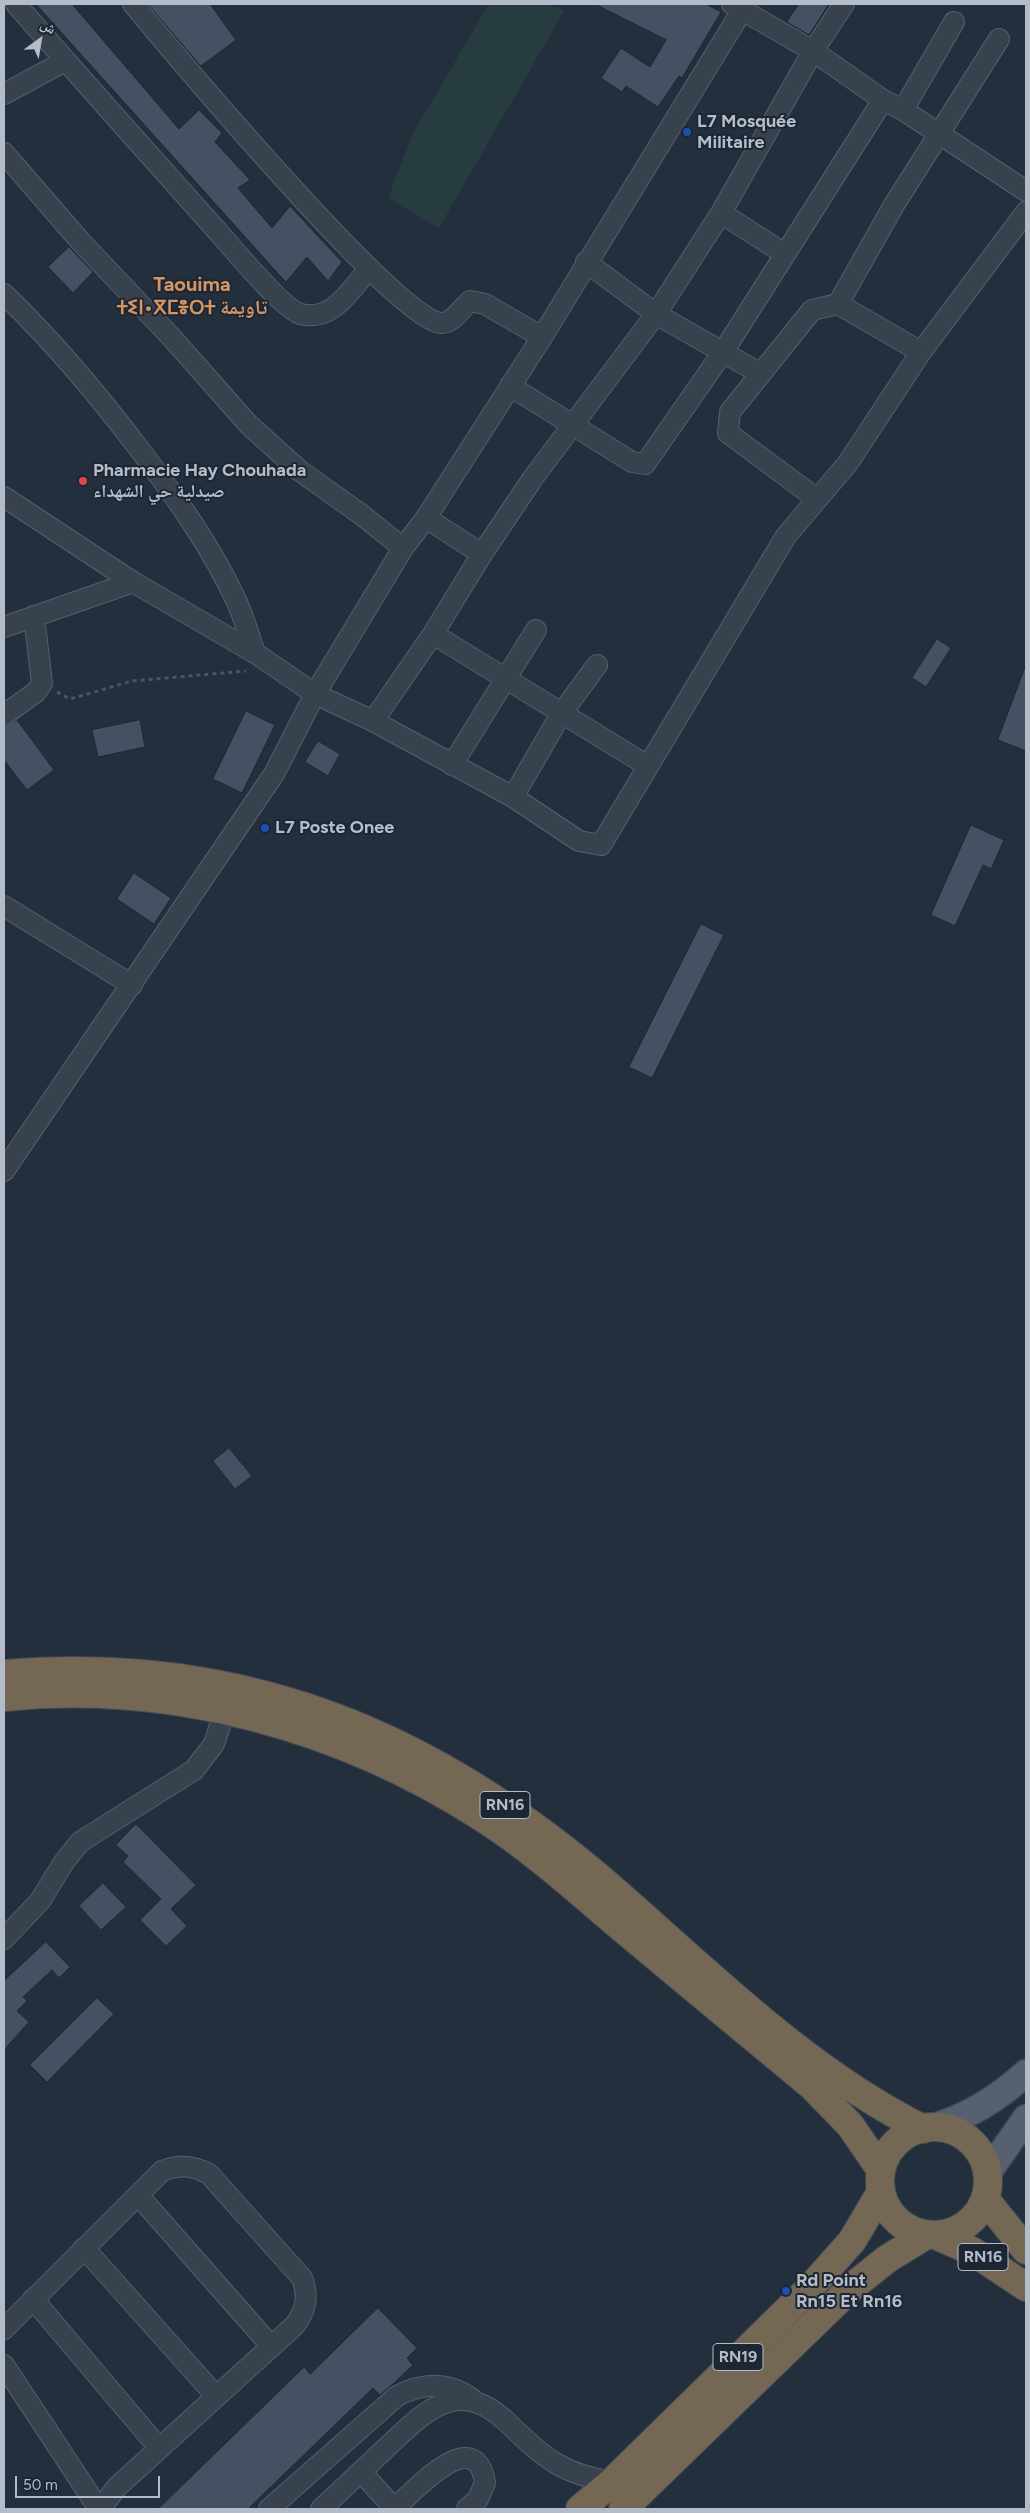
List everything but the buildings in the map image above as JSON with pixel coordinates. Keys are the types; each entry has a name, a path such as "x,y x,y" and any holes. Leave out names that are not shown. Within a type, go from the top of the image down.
{"highway":[{"name":"RN16","path":"4,1674 114,1670 194,1678 265,1694 312,1708 392,1740 471,1783 546,1834 603,1880 741,2003 872,2102 929,2128 946,2129 966,2138 980,2154 986,2187 1026,2250"},
{"name":"RN16","path":"4,1697 68,1694 110,1695 185,1702 226,1710 313,1735 384,1764 452,1799 515,1841 812,2086 850,2125 881,2181 888,2210 894,2218 909,2229 930,2235 986,2259 1026,2287"},
{"path":"881,2181 892,2148 906,2136 929,2128"},
{"name":"RN19","path":"580,2509 612,2482 822,2275 857,2233 881,2181"},
{"name":"RN16","path":"930,2235 950,2233 963,2227 980,2210 986,2187"},
{"name":"RN19","path":"622,2509 852,2287 887,2258 930,2235"}],"main road":[{"path":"929,2128 969,2114 985,2105 1026,2074"},
{"path":"986,2187 1001,2152 1026,2118"}],"street":[{"path":"16,4 242,259 289,307 299,314 321,316 332,310 369,269"},
{"path":"133,4 221,108 369,269 414,310 428,319 441,323 450,320 470,301 475,301 485,304 542,336"},
{"path":"373,721 433,634 482,554 533,478 656,314 721,213 813,51 844,4"},
{"path":"4,1171 274,774 315,694 403,548 426,518 542,336 740,6 813,51 883,100 903,110 1026,191"},
{"path":"903,110 954,22"},
{"path":"838,304 894,205 999,39"},
{"path":"4,94 65,61"},
{"path":"510,386 632,462 645,464 724,352 883,100"},
{"path":"4,152 81,242 173,339 248,424 300,472 362,515 403,548"},
{"path":"4,497 133,582 256,653 315,694 373,721 513,797 579,841 590,845 601,845 786,536 848,463 922,352 1026,212"},
{"path":"721,213 785,254"},
{"path":"586,262 656,314 761,374"},
{"path":"4,294 46,334 118,421 181,504 230,588 256,653"},
{"path":"817,500 728,433 730,412 812,310 838,304 922,352"},
{"path":"426,518 482,554"},
{"path":"4,627 133,582"},
{"path":"4,716 36,692 42,683 34,616"},
{"path":"452,765 536,630"},
{"path":"433,634 648,766"},
{"path":"513,797 561,714 597,665"},
{"path":"4,906 132,985"},
{"path":"4,1939 40,1901 64,1862 80,1842 194,1770 214,1744 226,1710"},
{"path":"4,2329 162,2171 181,2166 201,2169 217,2181 296,2270 306,2288 304,2308 294,2326 117,2487 99,2509 4,2365"},
{"path":"138,2195 271,2346"},
{"path":"84,2248 216,2396"},
{"path":"33,2299 159,2448"},
{"path":"269,2509 388,2404 403,2393 420,2387 445,2386 457,2390 500,2415 542,2455 557,2466 575,2474 612,2482"},
{"path":"327,2507 361,2472 430,2408 454,2401 478,2403"},
{"path":"361,2472 394,2509 447,2462 464,2458 473,2461 480,2466 486,2484 483,2492 467,2509"}],"path":[{"path":"42,683 70,699 132,681 277,668"}],"green space":[{"path":"489,4 546,4 564,11 439,228 388,198 413,133"}],"place":[{"name":"L7 Mosquée Militaire","path":"687,132"},
{"name":"Pharmacie Hay Chouhada صيدلية حي الشهداء","path":"83,481"},
{"name":"L7 Poste Onee","path":"265,828"},
{"name":"Rd Point Rn15 Et Rn16","path":"786,2291"}],"district":[{"name":"Taouima ⵜⵉⵏ•ⴳⵎⴻⵔⵜ تاويمة","path":"192,296"}]}
